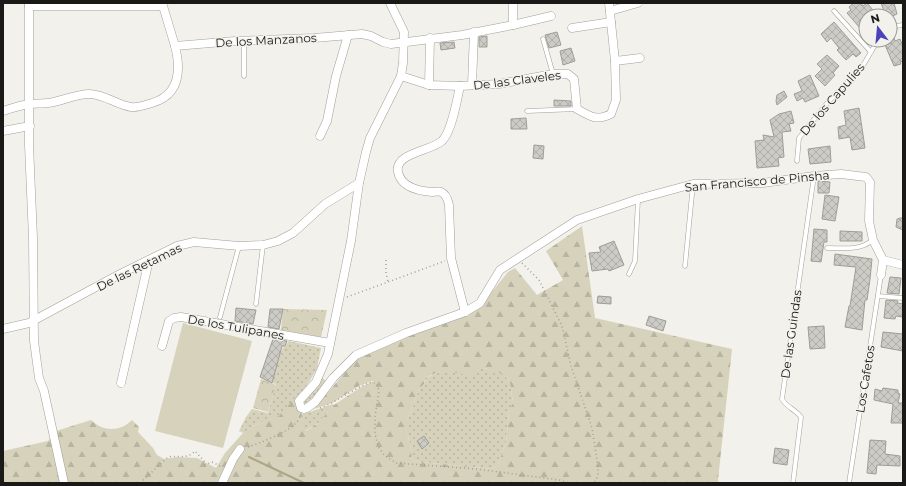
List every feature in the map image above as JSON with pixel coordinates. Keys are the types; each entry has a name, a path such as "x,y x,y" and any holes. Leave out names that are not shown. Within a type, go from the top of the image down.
{"street":[{"path":"301,411 299,401 316,382 325,364 340,299 351,241 362,167 370,138 401,76 404,32 390,3"},
{"path":"513,3 513,25"},
{"path":"577,109 589,116 601,119 611,114 616,100 615,60 610,7 638,3"},
{"path":"3,111 29,104 49,103 74,96 91,94 107,97 130,107 138,107 160,101 170,94 174,88 177,79 178,59 164,7 29,4 29,104 30,126 29,145 33,238 34,341 39,378 46,396 64,483"},
{"name":"De los Manzanos","path":"175,46 362,34 391,44 474,32 551,16"},
{"path":"572,28 611,22"},
{"path":"472,86 474,32"},
{"path":"320,136 327,121 336,76 348,35"},
{"path":"429,85 430,38"},
{"path":"615,60 640,58"},
{"name":"De las Claveles","path":"401,76 429,85 472,86 499,84 553,74 568,74 574,79 577,109"},
{"path":"460,86 451,124 442,140 435,145 402,159 398,164 397,169 398,175 412,189 441,192 447,199 449,205 451,258 465,312"},
{"path":"3,131 30,126"},
{"name":"San Francisco de Pinsha","path":"301,411 315,402 333,378 356,355 406,333 465,312 480,303 500,270 577,220 638,199 693,184 763,183 841,174 866,177 870,182 869,221 873,240 883,260"},
{"name":"De las Retamas","path":"3,329 29,323 177,246 194,242 239,246 263,245 278,241 293,233 324,204 359,183"},
{"path":"121,383 148,260"},
{"path":"880,275 883,260 903,265"},
{"name":"De los Tulipanes","path":"162,346 169,321 174,318 181,317 330,343"},
{"path":"222,483 228,469 240,449"}],"lane":[{"path":"834,11 871,52"},
{"path":"543,39 553,74"},
{"path":"244,41 244,76"},
{"name":"De los Capulies","path":"797,161 799,138 828,102 861,69 873,48"},
{"path":"527,111 577,109"},
{"name":"De las Guindas","path":"793,483 801,417 796,410 784,403 782,399 814,176"},
{"path":"684,266 693,184"},
{"path":"629,274 635,260 638,199"},
{"path":"828,248 856,249 867,245 873,240"},
{"path":"256,304 263,245"},
{"path":"220,317 239,246"},
{"name":"Los Cafetos","path":"849,483 880,275"},
{"path":"878,296 903,298"}],"path":[{"path":"340,299 451,258"},
{"path":"518,259 539,280 562,326 571,366 592,428 598,467 598,476 594,483"},
{"path":"386,260 388,282"},
{"path":"315,410 333,404 360,386 372,382 377,384 379,391 375,416 375,434 378,446 384,455 396,463 477,469 559,480 570,483"},
{"path":"240,449 260,443 296,424 301,411"},
{"path":"140,483 168,457 187,457 195,451 204,460 205,465 212,462 228,469"}],"green space":[{"path":"582,226 595,318 732,349 718,480 719,483 3,483 3,451 48,441 56,431 91,420 101,427 112,429 122,427 132,420 139,427 138,432 153,448 157,455 164,459 177,457 197,458 216,468 225,453 243,433 274,414 278,417 297,395 306,431 318,423 334,405 361,387 372,382 376,383 372,381 359,386 332,403 314,409 358,357 482,304 508,272 515,268 537,295 563,280 546,251","holes":["483,368 488,369 489,373 500,373 507,378 510,383 513,402 509,412 506,442 498,465 492,469 412,461 411,448 407,433 407,419 419,389 424,384 425,378 444,372 473,376 477,371"]},
{"path":"283,309 327,310 321,337 281,330"},
{"path":"183,323 252,341 223,448 155,431"},
{"path":"289,341 321,348 317,368 312,377 307,385 278,417 261,422 243,433 239,431 252,409 268,413 276,384 272,383 276,365 281,351"},
{"path":"482,368 488,369 490,373 500,372 510,383 513,402 509,412 506,442 498,465 492,469 412,461 411,448 407,433 407,419 419,389 424,384 425,378 440,372 477,371"},
{"path":"322,378 328,382 308,402 304,404 302,403"},
{"path":"261,379 276,385 268,412 253,408"},
{"path":"333,404 334,405 318,423 305,431 301,415"}],"building":[{"path":"854,3 861,3 863,6 867,3 871,8 858,8 858,26 847,13 851,10 849,7"},
{"path":"881,3 894,3 895,8 883,8"},
{"path":"834,22 861,53 856,57 853,54 846,60 837,50 839,48 831,38 827,42 821,34"},
{"path":"557,32 561,45 549,48 545,35"},
{"path":"487,36 487,47 479,47 479,37"},
{"path":"900,39 903,46 903,61 900,62 901,64 894,66 886,48 898,48 898,40"},
{"path":"454,42 455,48 441,50 440,43"},
{"path":"571,48 575,61 563,65 560,51"},
{"path":"827,55 839,66 833,73 835,75 825,86 815,76 822,69 817,64"},
{"path":"810,75 819,96 805,102 803,98 797,101 794,94 802,91 798,81"},
{"path":"784,91 787,97 777,105 777,95"},
{"path":"554,100 571,101 571,106 554,106"},
{"path":"859,108 865,148 852,150 850,137 839,139 838,127 846,125 844,111"},
{"path":"791,111 794,123 789,124 791,131 782,132 784,157 778,158 779,166 757,168 755,141 764,140 763,135 774,137 770,120 779,114"},
{"path":"526,118 527,129 511,129 511,119"},
{"path":"534,145 544,146 543,159 533,158"},
{"path":"830,146 831,162 810,164 808,149"},
{"path":"818,181 830,182 829,193 818,193"},
{"path":"825,195 839,197 835,221 822,219"},
{"path":"903,218 903,230 896,227 897,219"},
{"path":"814,229 827,230 827,242 824,242 821,262 811,261"},
{"path":"840,231 862,232 862,241 840,241"},
{"path":"614,241 624,265 609,271 608,269 592,271 589,253 601,252 599,247"},
{"path":"835,254 872,259 867,300 865,300 862,330 845,327 856,267 834,265"},
{"path":"890,277 901,278 899,294 887,293"},
{"path":"598,296 611,297 611,304 597,303"},
{"path":"886,300 898,301 897,303 903,304 903,317 896,316 895,319 884,318"},
{"path":"236,308 256,310 253,324 235,321"},
{"path":"270,309 283,309 279,329 268,327"},
{"path":"649,316 666,321 663,331 646,325"},
{"path":"824,326 825,348 810,349 808,327"},
{"path":"883,332 903,334 903,351 881,347"},
{"path":"273,339 287,341 285,346 282,346 272,383 260,377"},
{"path":"883,388 898,390 898,393 900,394 898,403 903,403 903,423 891,423 893,404 874,400 875,389 882,391"},
{"path":"424,436 429,443 422,449 417,441"},
{"path":"870,440 886,441 885,454 900,456 900,466 877,465 876,474 867,473"},
{"path":"775,448 789,450 787,465 773,463"}],"waterway":[{"path":"249,457 304,483"}]}
